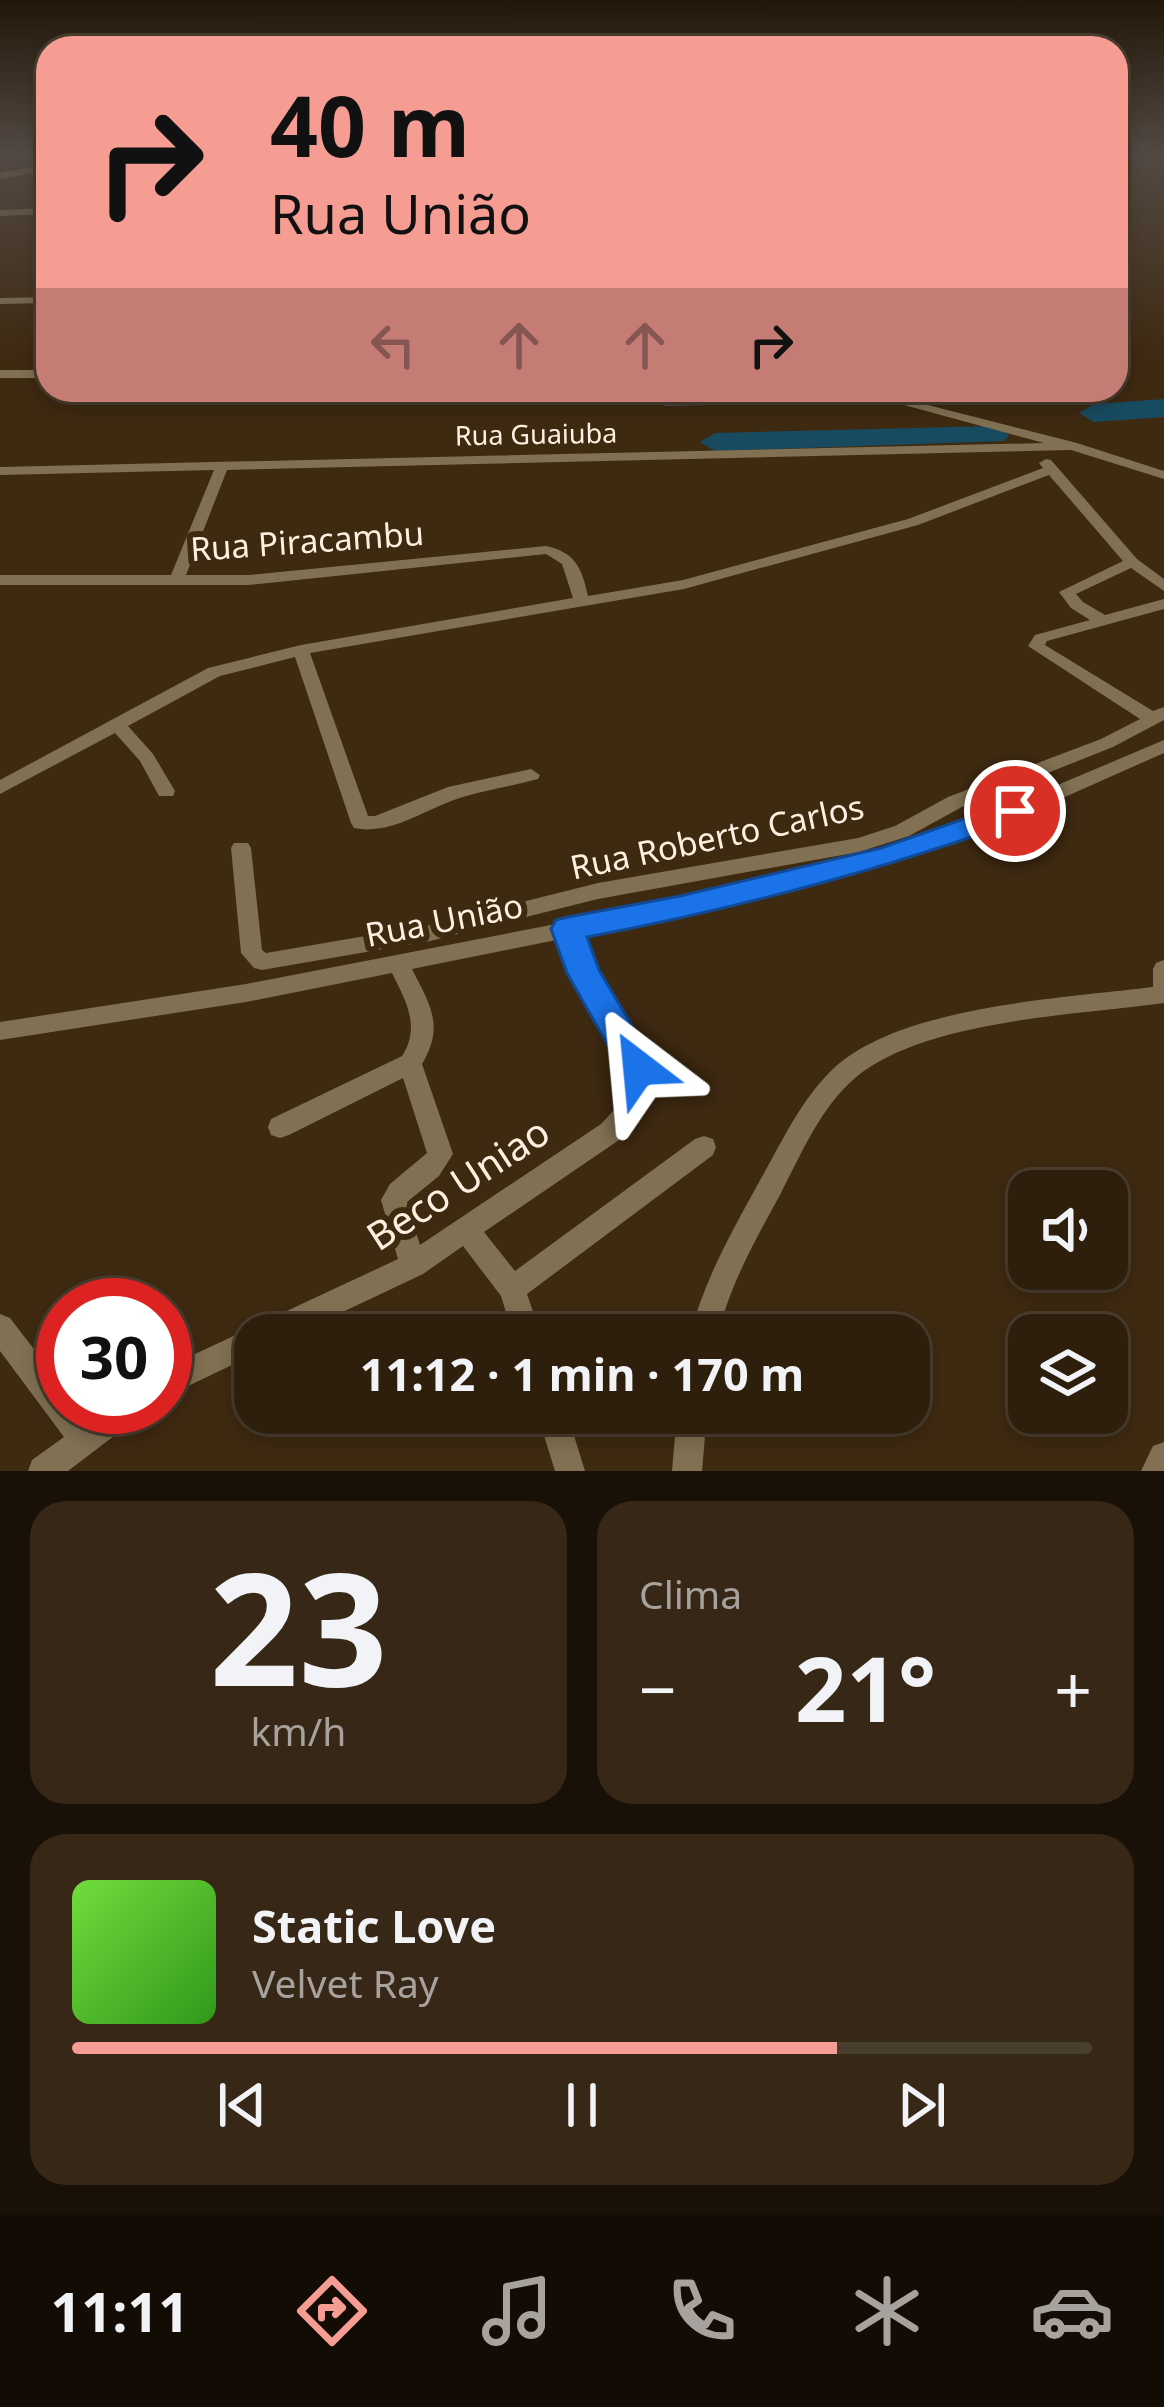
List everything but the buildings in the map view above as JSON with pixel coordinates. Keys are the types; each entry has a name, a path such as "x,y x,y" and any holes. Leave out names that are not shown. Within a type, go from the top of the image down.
{"street":[{"path":"0,301 36,300"},
{"path":"0,374 36,374"},
{"path":"902,402 1164,475"},
{"name":"Rua Guaiuba","path":"0,470 1072,446"},
{"path":"1038,448 1050,470 1132,562 1164,586"},
{"path":"176,581 222,466"},
{"path":"0,788 214,672 301,650 702,579 913,522 1050,470"},
{"name":"Rua Piracambu","path":"0,580 292,577 546,550 562,553 571,561 581,603"},
{"path":"1102,620 1077,605 1067,592 1132,562"},
{"path":"1158,716 1036,646 1041,638 1164,604"},
{"path":"301,650 338,751 355,818 361,823 377,823 454,792 531,775"},
{"name":"Rua Roberto Carlos","path":"241,848 252,953 262,962 431,944 598,891 859,845 1107,743 1158,716"},
{"path":"116,724 147,758 166,791"},
{"name":"Rua União","path":"0,1030 246,993 398,962 431,944 568,929 680,908 887,857 1015,811 1164,746"},
{"path":"736,867 750,890"},
{"path":"669,879 680,908"},
{"name":"Beco Uniao","path":"308,1314 412,1265 610,1132 640,1097 644,1085 639,1068 584,973 568,929"},
{"path":"280,1127 410,1064 424,1045 427,1030 398,962"},
{"path":"713,1314 749,1226 811,1114 848,1070 875,1052 913,1037 994,1019 1164,994 1164,968"},
{"path":"410,1064 440,1154 434,1170 400,1190 394,1200 412,1265"},
{"path":"512,1289 704,1147"},
{"path":"465,1228 512,1289 520,1314"},
{"path":"0,1328 84,1438"},
{"name":"Beco Uniao","path":"192,1370 234,1349"},
{"path":"43,1471 90,1434"},
{"path":"559,1434 570,1471"},
{"path":"687,1471 690,1434"},
{"path":"1156,1471 1164,1457"}],"waterway":[{"path":"1094,413 1164,408"},
{"path":"715,442 994,435"}],"route":[{"path":"639,1068 575,956 568,929 680,908 887,857 1015,811"}]}
